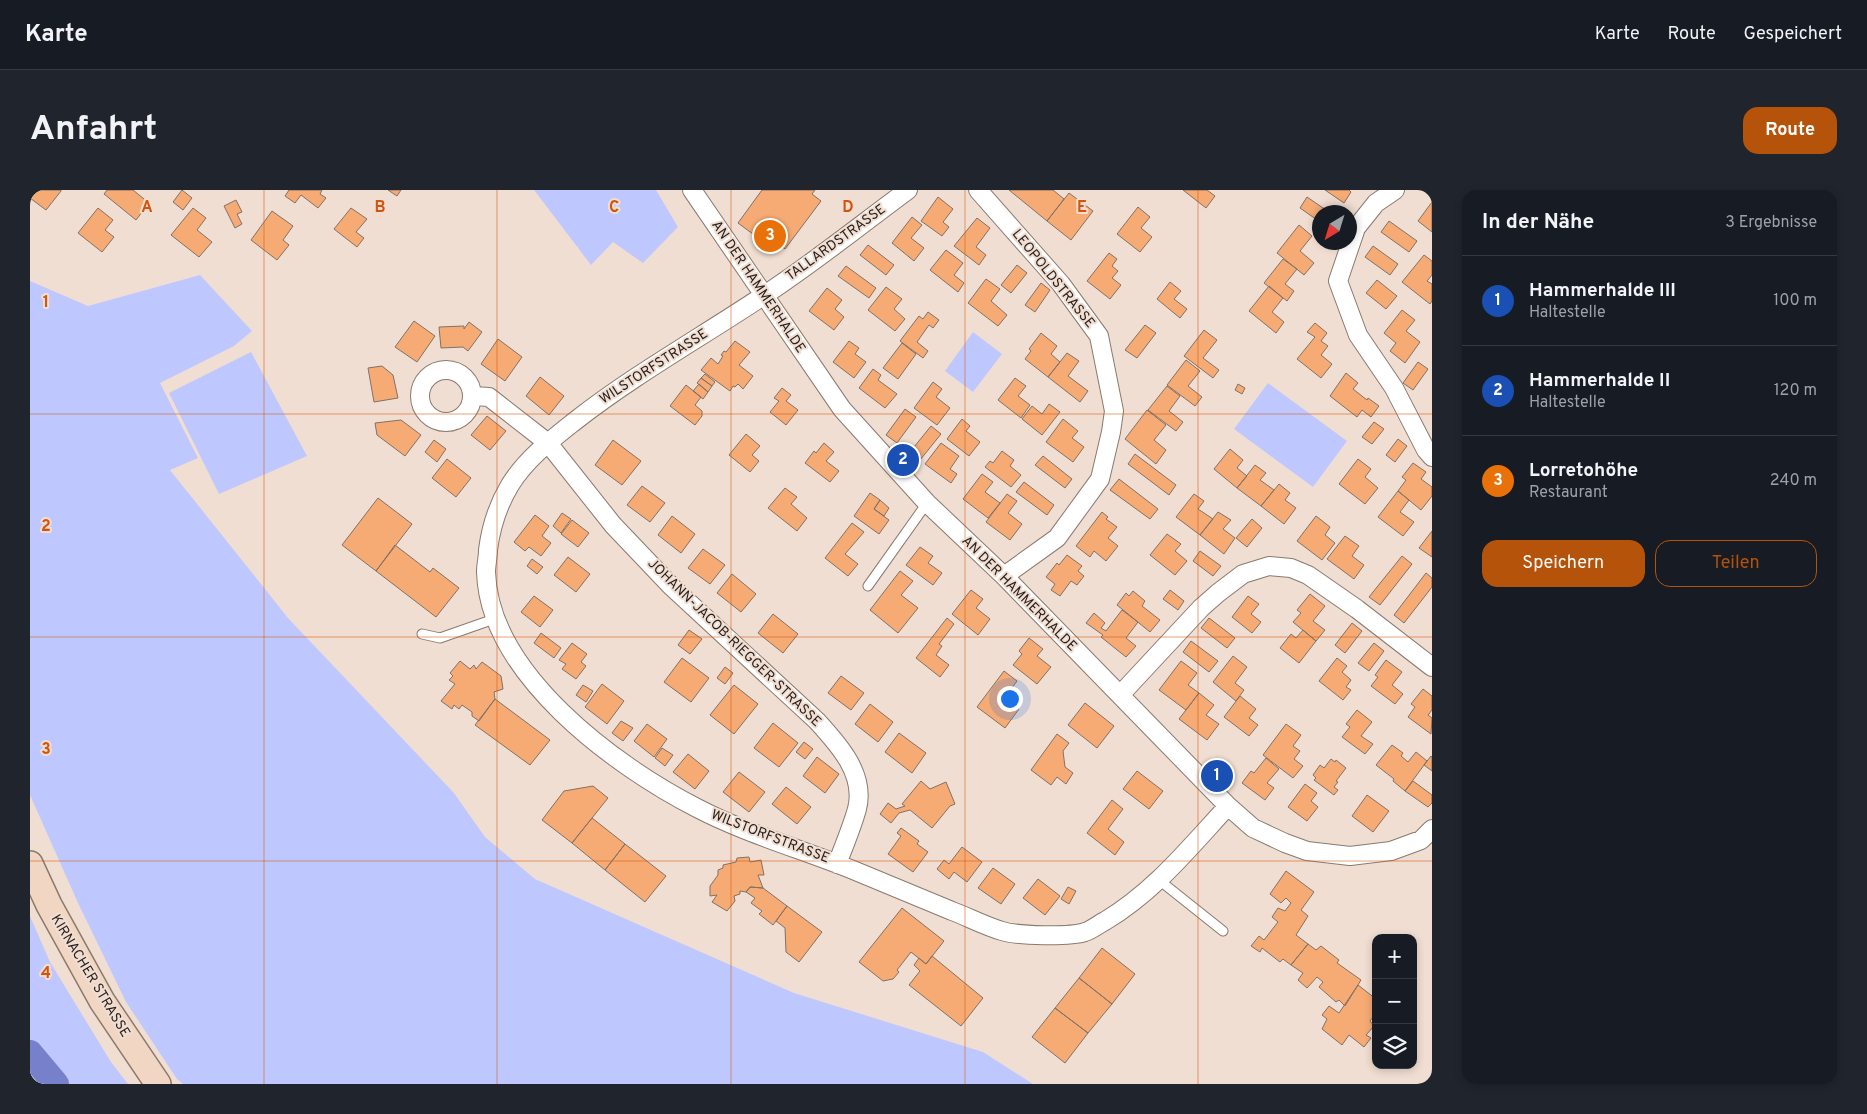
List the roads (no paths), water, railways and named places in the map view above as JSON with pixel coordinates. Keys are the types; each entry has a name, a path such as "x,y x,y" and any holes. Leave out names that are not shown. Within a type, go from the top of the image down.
{"main road":[{"name":"KIRNACHER STRASSE","path":"30,864 49,906 102,1001 158,1084"}],"street":[{"name":"AN DER HAMMERHALDE","path":"692,190 842,409 927,503 1004,576 1228,806 1253,828 1307,851 1350,856 1391,851 1421,840 1432,829"},
{"name":"TALLARDSTRASSE","path":"764,296 908,190"},
{"name":"LEOPOLDSTRASSE","path":"978,190 1061,284 1099,336 1114,411 1100,479 1057,538 1004,576"},
{"path":"1395,190 1376,203 1356,228 1338,281 1358,335 1394,388 1426,450 1432,457"},
{"name":"WILSTORFSTRASSE","path":"764,296 633,378 548,443 526,463 510,485 494,516 489,542 486,572 490,598 504,637 546,698 577,728 617,759 654,784 696,808 740,828 837,864 1004,932 1063,936 1087,932 1122,911 1159,880 1228,806"},
{"path":"473,396 490,398 548,443"},
{"name":"JOHANN-JACOB-RIEGGER-STRASSE","path":"548,443 613,525 727,639 817,721 839,744 850,761 857,784 858,807 837,864"},
{"path":"1120,695 1201,608 1218,593 1244,574 1269,566 1291,568 1308,575 1357,609 1432,667"}],"lane":[{"path":"868,586 927,503"},
{"path":"422,634 440,638 497,618"},
{"path":"1159,880 1223,931"}],"waterway":[{"path":"30,1053 56,1084"}],"place":[{"name":"Lorretohöhe","path":"770,236"},
{"name":"Hammerhalde II","path":"903,460"},
{"name":"Hammerhalde III","path":"1217,776"}]}
